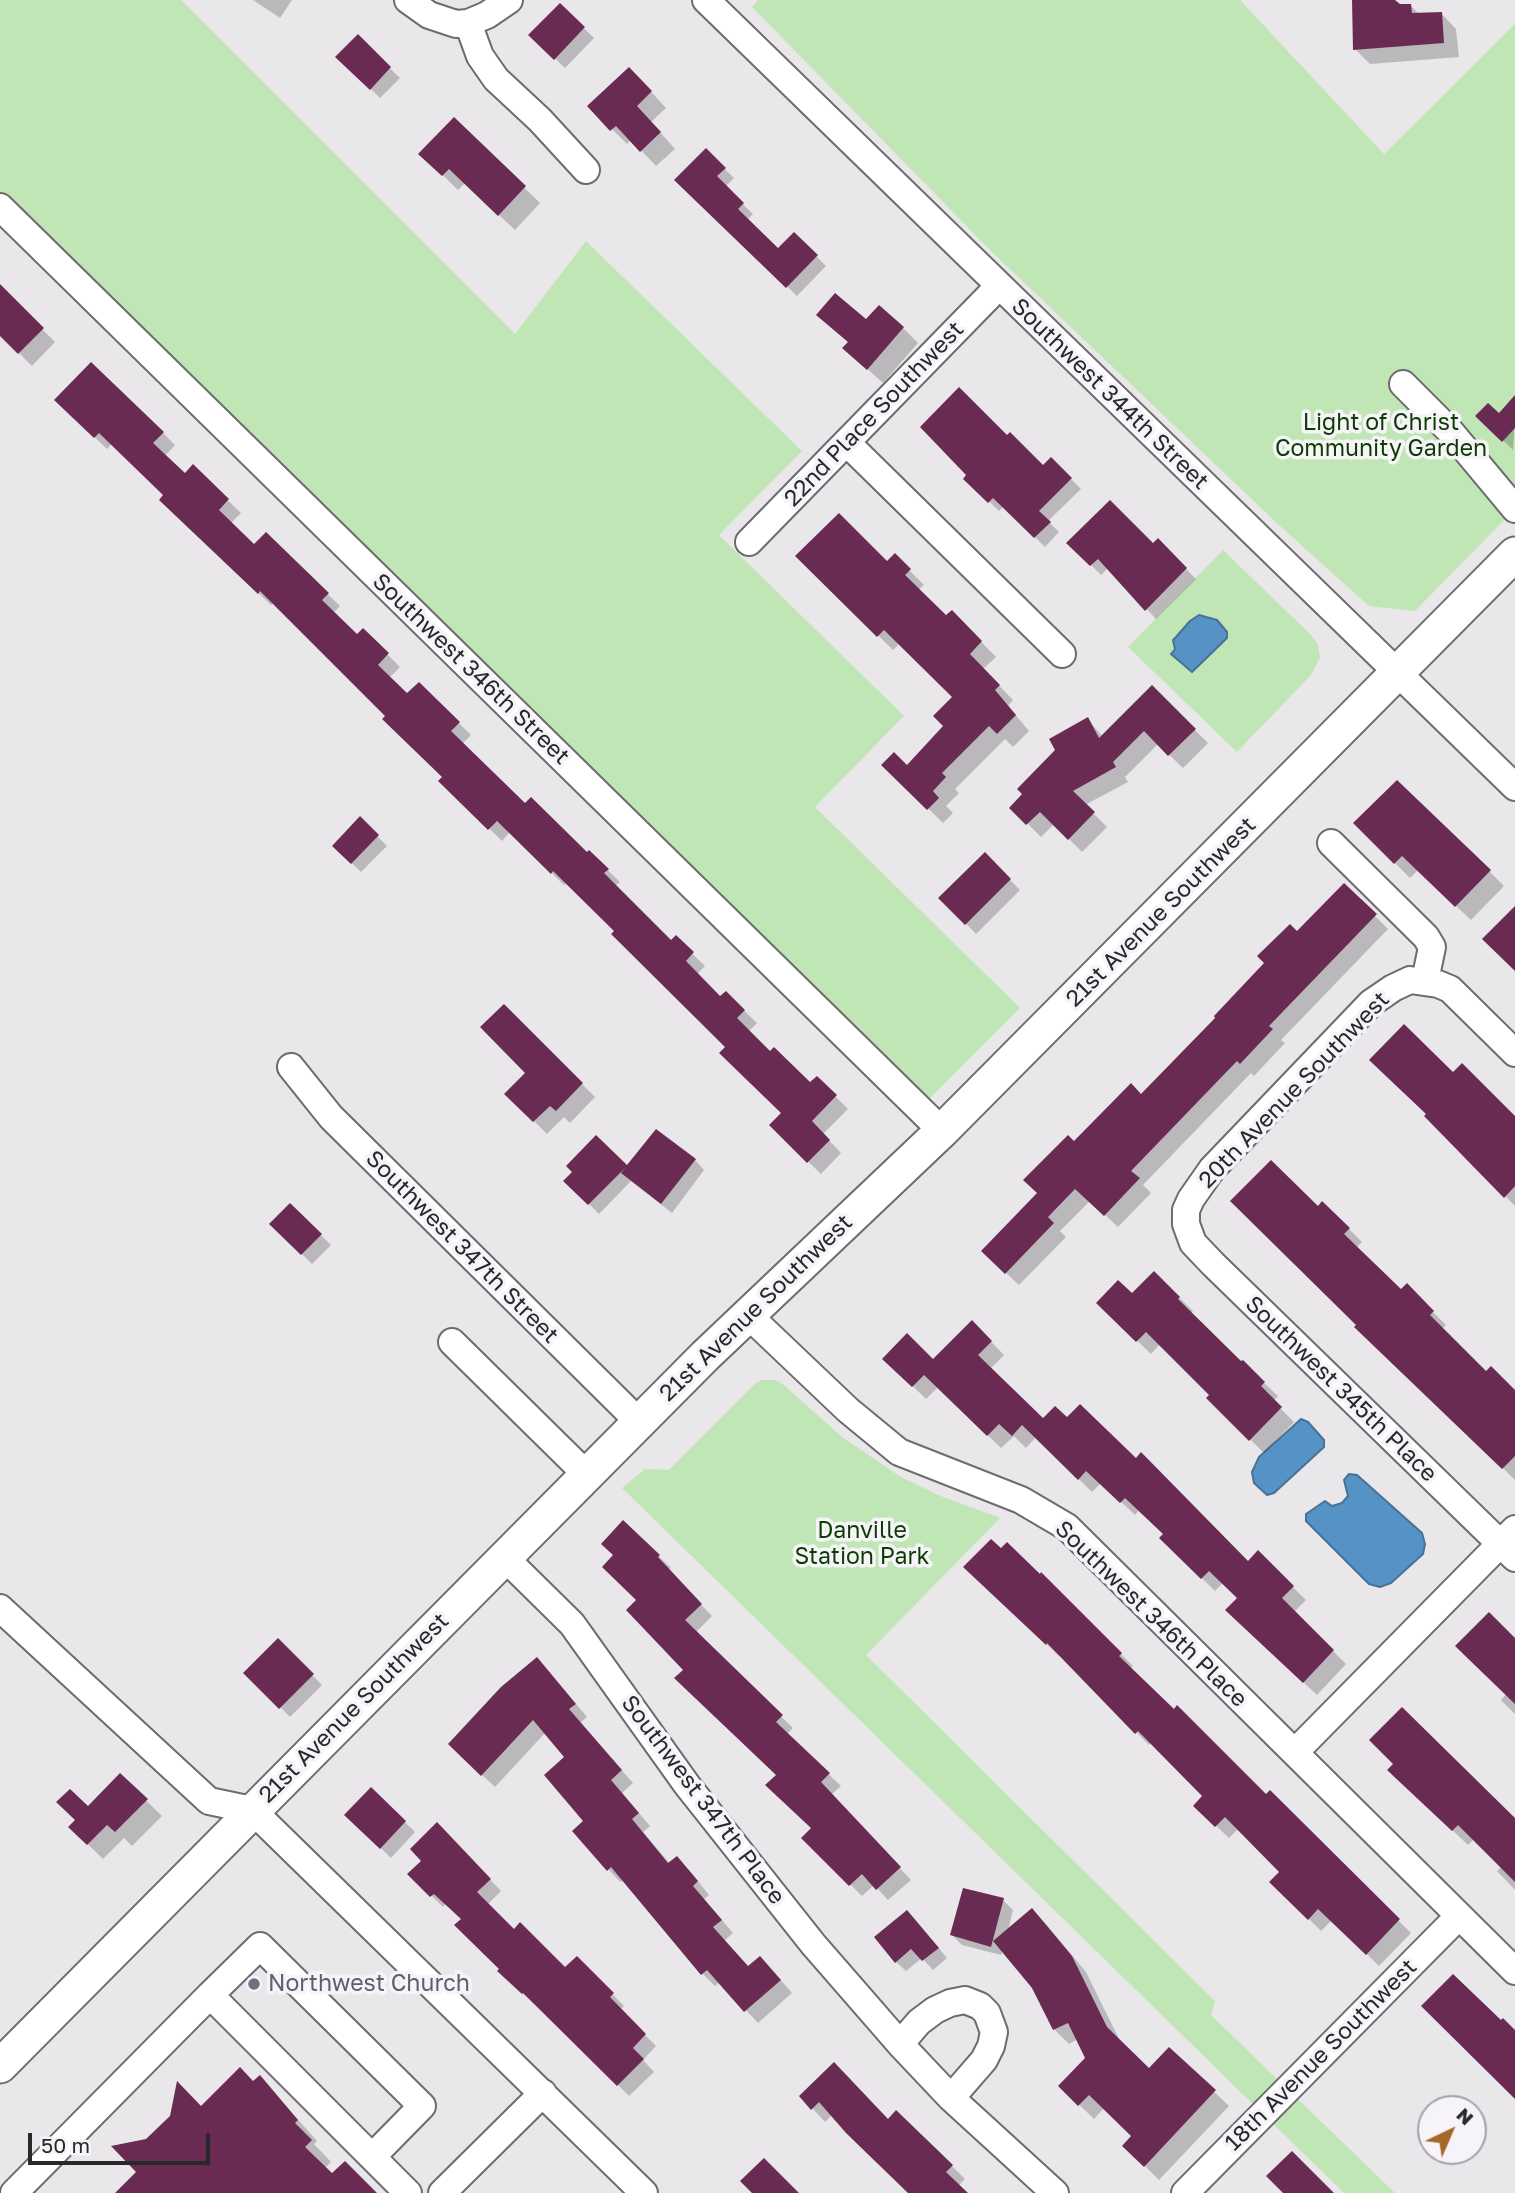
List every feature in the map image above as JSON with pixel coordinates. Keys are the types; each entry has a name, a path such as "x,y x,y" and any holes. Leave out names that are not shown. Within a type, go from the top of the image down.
{"main road":[{"name":"21st Avenue Southwest","path":"0,2066 747,1314 942,1132 1515,554"}],"street":[{"path":"408,0 429,15 462,23 487,15 509,0"},
{"name":"Southwest 344th Street","path":"706,0 1515,787"},
{"path":"462,23 496,79 540,120 586,170"},
{"name":"Southwest 346th Street","path":"0,207 942,1132"},
{"name":"22nd Place Southwest","path":"749,542 999,286"},
{"path":"1403,384 1450,431 1515,509"},
{"path":"847,443 1062,654"},
{"path":"1331,844 1426,937 1432,947 1418,981 1450,989 1515,1053"},
{"name":"20th Avenue Southwest","path":"1186,1210 1198,1187 1212,1169 1371,1003 1393,988 1418,981"},
{"name":"Southwest 347th Street","path":"291,1067 331,1117 639,1422"},
{"name":"Southwest 345th Place","path":"1186,1210 1186,1224 1193,1243 1510,1544"},
{"name":"Southwest 346th Place","path":"747,1314 848,1410 899,1452 1021,1500 1067,1527 1515,1971"},
{"path":"452,1342 587,1475"},
{"path":"1295,1752 1510,1544"},
{"name":"Southwest 347th Place","path":"505,1558 572,1624 687,1785 813,1944 951,2098 1055,2193"},
{"path":"0,1608 209,1801 252,1810 644,2193"},
{"name":"18th Avenue Southwest","path":"1185,2193 1458,1917"},
{"path":"14,2193 260,1946 422,2106 372,2157"},
{"path":"210,1995 408,2193"},
{"path":"900,2044 919,2022 934,2010 950,2003 965,2000 980,2006 987,2013 994,2032 991,2046 984,2060 951,2098"},
{"path":"442,2193 542,2093"}],"green space":[{"path":"0,0 181,0 515,334 586,241 802,451 719,535 904,716 815,807 1020,1008 919,1109 0,207"},
{"name":"Light of Christ Community Garden","path":"758,0 1240,0 1384,154 1515,24 1515,509 1415,611 1369,606 1281,527 993,253 752,7"},
{"path":"1223,550 1311,635 1318,645 1320,657 1311,675 1237,752 1128,647"},
{"name":"Danville Station Park","path":"762,1380 775,1380 784,1385 842,1437 901,1477 938,1495 1000,1518 866,1655 1215,2001 1211,2015 1395,2193 1344,2193 622,1488 645,1469 669,1470"}],"water":[{"path":"1199,615 1217,620 1227,632 1227,638 1192,672 1171,654 1175,649 1173,640"},
{"path":"1301,1419 1308,1422 1324,1440 1324,1447 1274,1493 1267,1495 1254,1483 1252,1472 1259,1457"},
{"path":"1349,1474 1357,1475 1422,1533 1425,1544 1423,1554 1391,1583 1380,1587 1369,1584 1306,1521 1306,1514 1325,1501 1332,1506 1342,1503 1348,1496 1344,1480"}],"building":[{"path":"1352,0 1395,0 1400,4 1411,4 1412,13 1442,12 1444,43 1353,50"},
{"path":"560,3 585,27 554,60 528,35"},
{"path":"358,34 391,67 370,90 335,57"},
{"path":"629,67 652,91 637,106 661,132 640,152 616,126 610,131 587,106"},
{"path":"454,117 526,186 498,216 449,169 442,176 418,154"},
{"path":"706,148 726,168 717,176 744,203 738,209 778,248 794,232 818,255 786,288 674,180"},
{"path":"0,284 44,328 18,354 0,336"},
{"path":"835,293 866,319 879,305 904,327 867,370 842,348 848,342 816,315"},
{"path":"91,362 164,432 153,443 185,473 193,464 229,499 219,510 254,544 266,532 329,593 322,600 357,634 363,628 389,653 378,665 407,693 419,682 460,722 451,731 525,803 531,797 587,852 589,850 609,869 604,873 671,940 676,935 694,952 686,961 720,996 726,991 745,1010 737,1018 770,1051 774,1047 810,1082 817,1076 837,1095 812,1121 830,1140 807,1163 769,1125 781,1113 719,1053 725,1047 611,934 614,931 497,821 488,830 438,781 442,777 382,719 385,716 260,591 258,594 159,500 163,495 99,433 94,438 54,400"},
{"path":"959,387 1007,435 1010,432 1043,465 1051,457 1072,478 1039,511 1051,522 1034,538 993,498 988,503 963,479 966,475 920,427"},
{"path":"1515,395 1515,428 1502,442 1475,416 1488,403 1499,413"},
{"path":"1110,500 1153,543 1158,538 1187,568 1145,611 1098,559 1090,566 1066,543"},
{"path":"839,513 887,561 895,553 911,569 905,575 946,615 952,610 982,641 970,654 1000,685 995,690 1016,715 997,734 989,726 942,773 946,777 933,791 939,798 927,810 881,765 894,752 907,765 943,726 933,716 952,697 884,630 877,637 795,556"},
{"path":"1152,685 1196,729 1168,756 1144,731 1113,762 1116,767 1073,791 1095,812 1068,840 1040,812 1026,825 1009,808 1022,794 1017,789 1055,750 1049,739 1088,717 1099,738"},
{"path":"1397,780 1491,870 1455,907 1402,856 1394,864 1353,823"},
{"path":"360,816 379,835 351,864 332,846"},
{"path":"985,852 1011,879 965,925 938,898"},
{"path":"1344,883 1377,914 1269,1026 1273,1029 1240,1064 1237,1061 1131,1171 1140,1178 1104,1216 1075,1189 1048,1217 1054,1223 1005,1274 981,1251 1037,1193 1023,1180 1068,1135 1074,1141 1131,1083 1141,1094 1264,963 1257,956 1290,924 1297,931"},
{"path":"1515,906 1515,971 1482,939"},
{"path":"504,1004 583,1083 556,1111 550,1106 533,1122 504,1094 525,1073 480,1027"},
{"path":"1404,1024 1453,1072 1462,1063 1515,1116 1515,1186 1504,1198 1424,1116 1426,1114 1369,1060"},
{"path":"656,1129 696,1159 661,1204 621,1173 625,1168 588,1205 563,1181 572,1172 566,1166 596,1135 627,1165"},
{"path":"1271,1160 1318,1206 1322,1201 1350,1228 1344,1234 1401,1289 1407,1283 1434,1311 1430,1315 1486,1371 1491,1366 1515,1390 1515,1456 1502,1469 1354,1327 1356,1325 1230,1201"},
{"path":"290,1203 322,1234 301,1255 269,1224"},
{"path":"1154,1271 1180,1297 1178,1299 1265,1382 1261,1386 1282,1407 1249,1441 1206,1398 1209,1395 1146,1332 1136,1342 1096,1303 1118,1280 1132,1293"},
{"path":"972,1320 992,1341 978,1355 1043,1418 1055,1406 1067,1417 1080,1404 1136,1458 1141,1452 1248,1561 1258,1550 1294,1586 1282,1598 1334,1650 1303,1683 1225,1610 1237,1598 1209,1571 1201,1579 1159,1538 1163,1534 1125,1498 1120,1503 1086,1471 1078,1480 1022,1425 1012,1436 999,1424 987,1436 924,1375 912,1387 882,1359 907,1333 933,1359"},
{"path":"623,1520 660,1555 658,1557 702,1604 685,1620 783,1715 776,1722 830,1773 821,1782 901,1867 876,1890 862,1874 849,1886 801,1838 811,1828 765,1785 776,1775 674,1678 683,1670 626,1610 636,1600 602,1567 613,1555 601,1544"},
{"path":"991,1539 1001,1548 1007,1542 1040,1574 1041,1572 1122,1653 1119,1656 1174,1709 1177,1705 1266,1794 1270,1790 1400,1919 1366,1955 1318,1909 1308,1920 1269,1882 1279,1872 1225,1817 1215,1827 1193,1806 1202,1796 1138,1731 1135,1734 1047,1643 1046,1645 963,1567"},
{"path":"1489,1612 1515,1638 1515,1704 1455,1646"},
{"path":"278,1638 314,1674 279,1709 243,1673"},
{"path":"537,1657 576,1704 569,1709 622,1770 611,1780 639,1813 632,1819 668,1863 677,1856 698,1881 693,1886 722,1920 713,1927 748,1966 760,1956 781,1980 744,2012 707,1970 701,1975 611,1867 607,1871 572,1831 583,1821 544,1775 564,1757 533,1720 481,1776 448,1744 501,1687"},
{"path":"1402,1707 1515,1818 1515,1882 1458,1825 1452,1831 1387,1770 1393,1764 1369,1740"},
{"path":"120,1773 148,1799 115,1832 107,1825 87,1845 68,1827 75,1820 56,1802 70,1789 88,1806"},
{"path":"371,1787 406,1821 380,1849 344,1815"},
{"path":"437,1822 491,1879 477,1892 514,1929 520,1922 565,1967 577,1956 614,1993 610,1997 646,2034 633,2048 644,2059 617,2086 523,1993 497,1971 499,1969 454,1925 461,1919 434,1894 430,1897 407,1874 421,1861 410,1849"},
{"path":"963,1888 1004,1898 991,1947 950,1935"},
{"path":"1032,1908 1072,1956 1107,2027 1149,2068 1169,2047 1216,2090 1144,2167 1122,2146 1131,2136 1089,2095 1078,2106 1058,2086 1085,2058 1068,2023 1053,2030 1032,1988 993,1941"},
{"path":"907,1910 939,1948 922,1961 911,1949 895,1963 874,1937"},
{"path":"1453,1974 1515,2030 1515,2099 1421,2006"},
{"path":"834,2062 888,2119 896,2110 953,2165 946,2172 968,2193 908,2193 846,2133 819,2102 811,2110 799,2096"},
{"path":"240,2067 253,2081 260,2075 298,2120 295,2123 312,2140 305,2147 332,2173 345,2161 377,2193 115,2193 136,2172 111,2146 146,2139 170,2116 177,2081 201,2106"},
{"path":"1292,2151 1334,2193 1283,2193 1266,2176"},
{"path":"764,2158 799,2193 752,2193 740,2181"}],"place":[{"name":"Northwest Church","path":"254,1984"}]}
